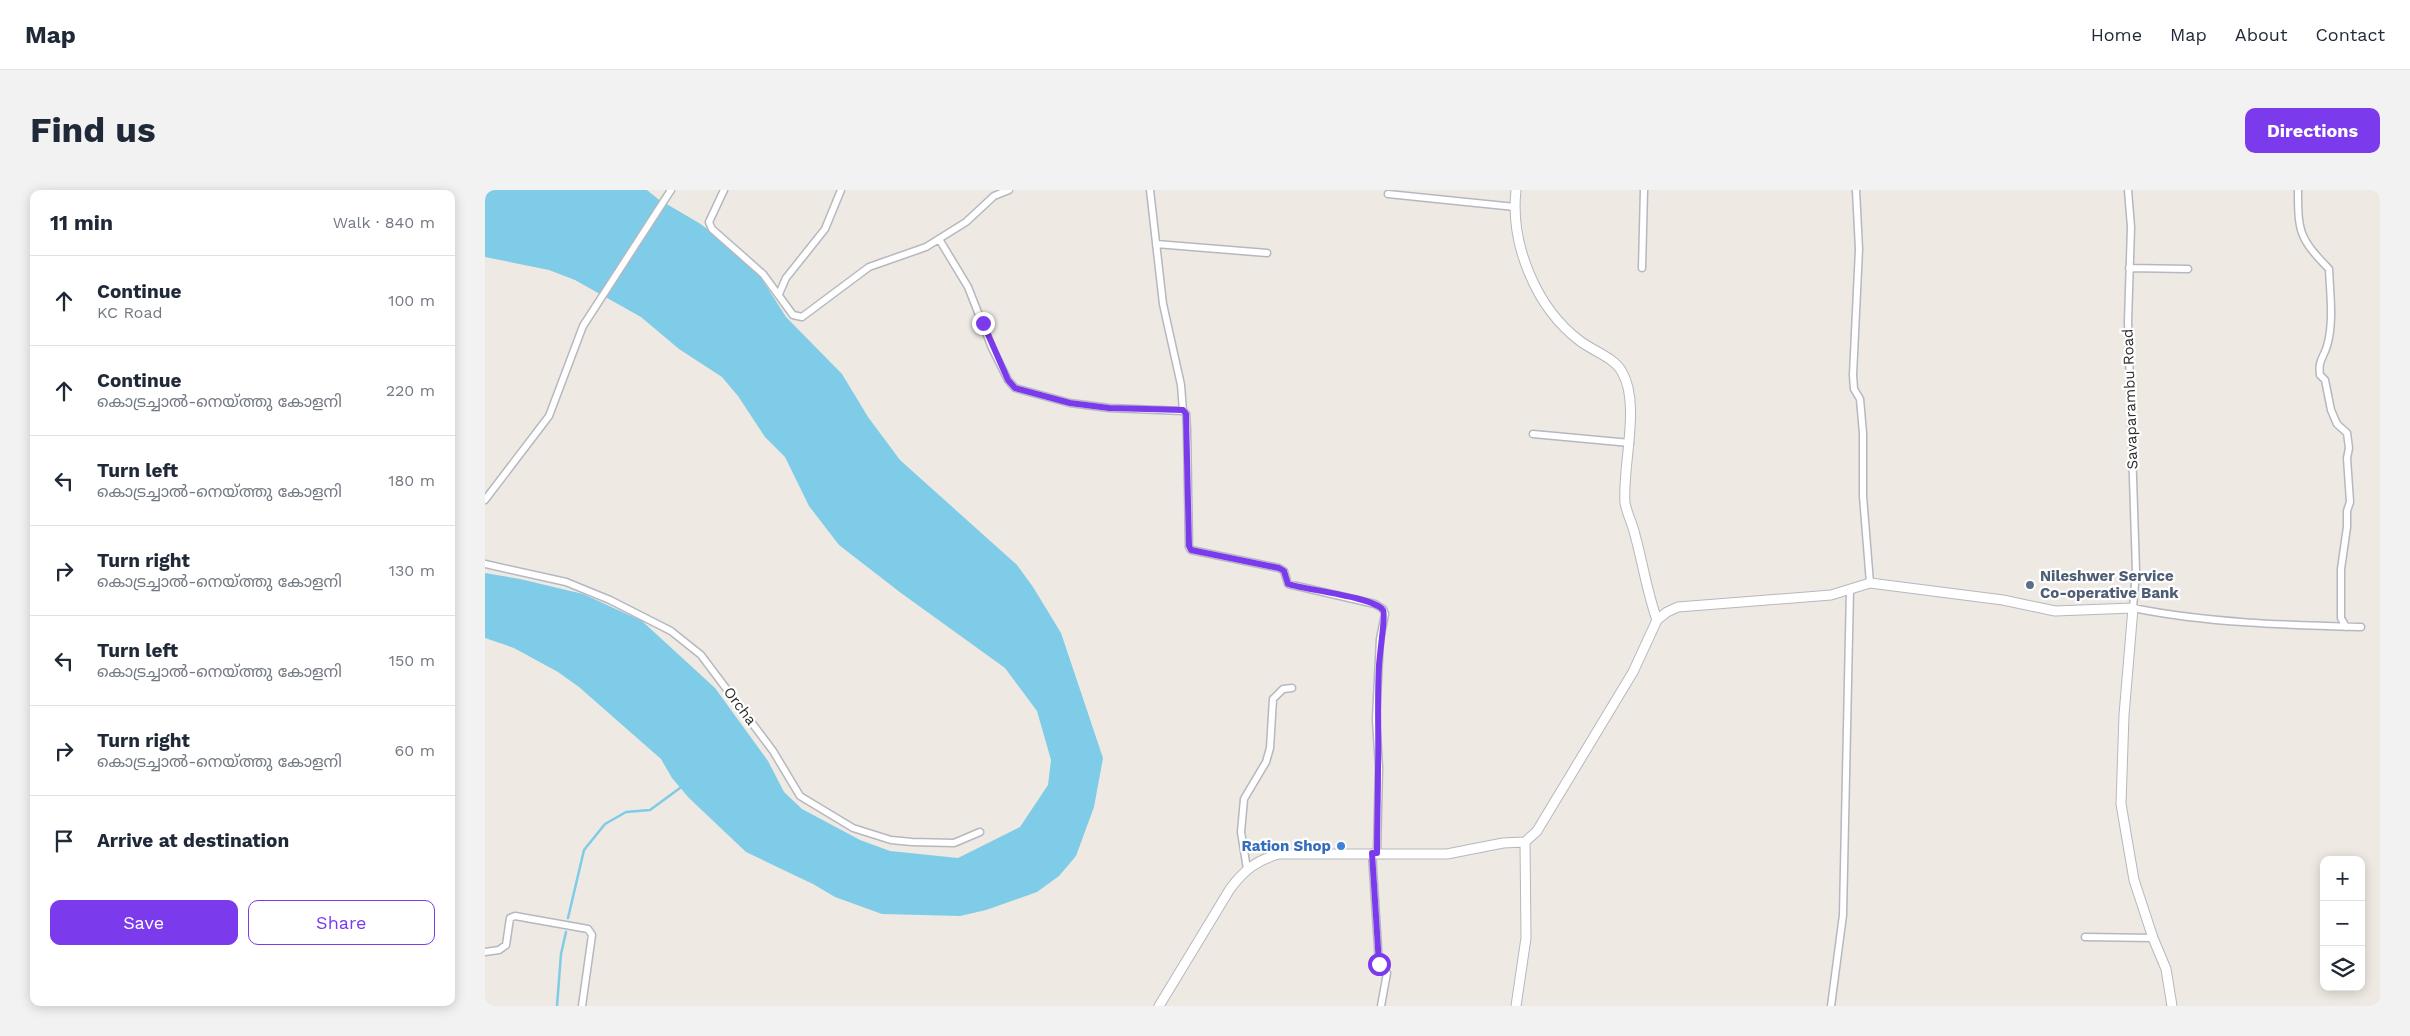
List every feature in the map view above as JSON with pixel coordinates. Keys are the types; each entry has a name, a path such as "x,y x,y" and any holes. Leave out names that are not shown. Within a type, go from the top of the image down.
{"main road":[{"path":"1516,190 1515,206 1521,249 1541,296 1558,319 1579,340 1617,363 1624,373 1628,393 1630,443 1624,480 1626,506 1635,535 1649,597 1657,620"},
{"path":"1159,1006 1230,889 1247,869 1262,859 1279,854 1447,854 1503,843 1525,842 1537,831 1633,672 1657,620 1667,612 1678,607 1831,595 1869,583 2003,600 2055,611 2133,608 2124,715 2121,804 2134,880 2153,938 2166,969 2172,1006"},
{"path":"1516,1006 1525,938 1525,842"}],"street":[{"path":"485,500 549,416 583,326 671,190"},
{"path":"724,190 709,222 712,229 763,274 779,294 786,308 793,315 802,317 869,266 899,258 939,239 966,222 994,196 1009,190"},
{"path":"779,294 786,278 825,228 841,190"},
{"path":"1151,190 1163,304 1181,385 1183,410 1186,414 1187,422 1189,546 1191,550 1279,568 1284,571 1288,584 1352,597 1375,604 1383,609 1385,614 1381,639 1376,719 1379,767 1375,853 1379,964 1387,973 1381,1006"},
{"path":"1642,268 1644,190"},
{"path":"1856,190 1859,249 1853,375 1855,389 1860,399 1863,433 1863,496 1869,583"},
{"name":"Savaparambu Road","path":"2128,190 2131,227 2128,322 2136,571 2133,608"},
{"path":"2297,190 2300,233 2309,248 2329,269 2330,313 2327,346 2319,362 2320,375 2325,380 2331,410 2337,424 2347,433 2349,448 2347,458 2350,502 2347,511 2347,527 2341,570 2341,618 2346,627"},
{"path":"1388,194 1515,206"},
{"path":"939,239 969,287 992,348 1008,380 1015,388 1070,403 1109,408 1183,410"},
{"path":"1156,244 1267,253"},
{"path":"2129,268 2188,269"},
{"path":"1533,434 1630,443"},
{"name":"Orcha","path":"485,564 567,582 610,600 671,631 701,655 773,751 800,796 853,828 891,840 937,843 954,843 980,832"},
{"path":"1831,1006 1843,915 1850,590"},
{"path":"2133,608 2182,618 2285,626 2361,627"},
{"path":"1247,869 1241,832 1244,798 1266,762 1270,748 1273,699 1283,689 1292,688"},
{"path":"485,952 499,950 506,944 510,918 515,916 588,929 592,935 582,1006"},
{"path":"2085,937 2153,938"}],"water":[{"path":"485,190 647,190 658,199 699,223 720,238 758,273 786,317 842,374 868,417 900,460 1017,565 1061,633 1103,758 1094,807 1076,856 1059,876 1037,892 986,910 960,916 882,914 835,897 813,884 746,852 689,798 672,778 661,759 579,687 558,672 514,648 485,638 485,573 583,594 642,621 715,688 768,761 784,792 802,809 860,840 890,851 958,858 1020,827 1048,785 1051,760 1037,711 1005,668 901,593 839,545 809,506 785,457 765,437 738,396 722,377 679,349 641,317 575,280 549,270 485,257"}],"waterway":[{"path":"568,918 584,850 605,824 626,812 650,810 680,788"},
{"path":"557,1006 561,954 566,932"}],"place":[{"name":"Nileshwer Service Co-operative Bank","path":"2030,585"},
{"name":"Ration Shop","path":"1341,846"}],"route":[{"path":"983,323 992,348 1008,380 1015,388 1070,403 1109,408 1183,410 1186,414 1189,546 1191,550 1279,568 1284,571 1288,584 1352,597 1375,604 1383,609 1385,614 1381,639 1376,719 1379,767 1377,853 1372,853 1372,880 1379,964"}]}
